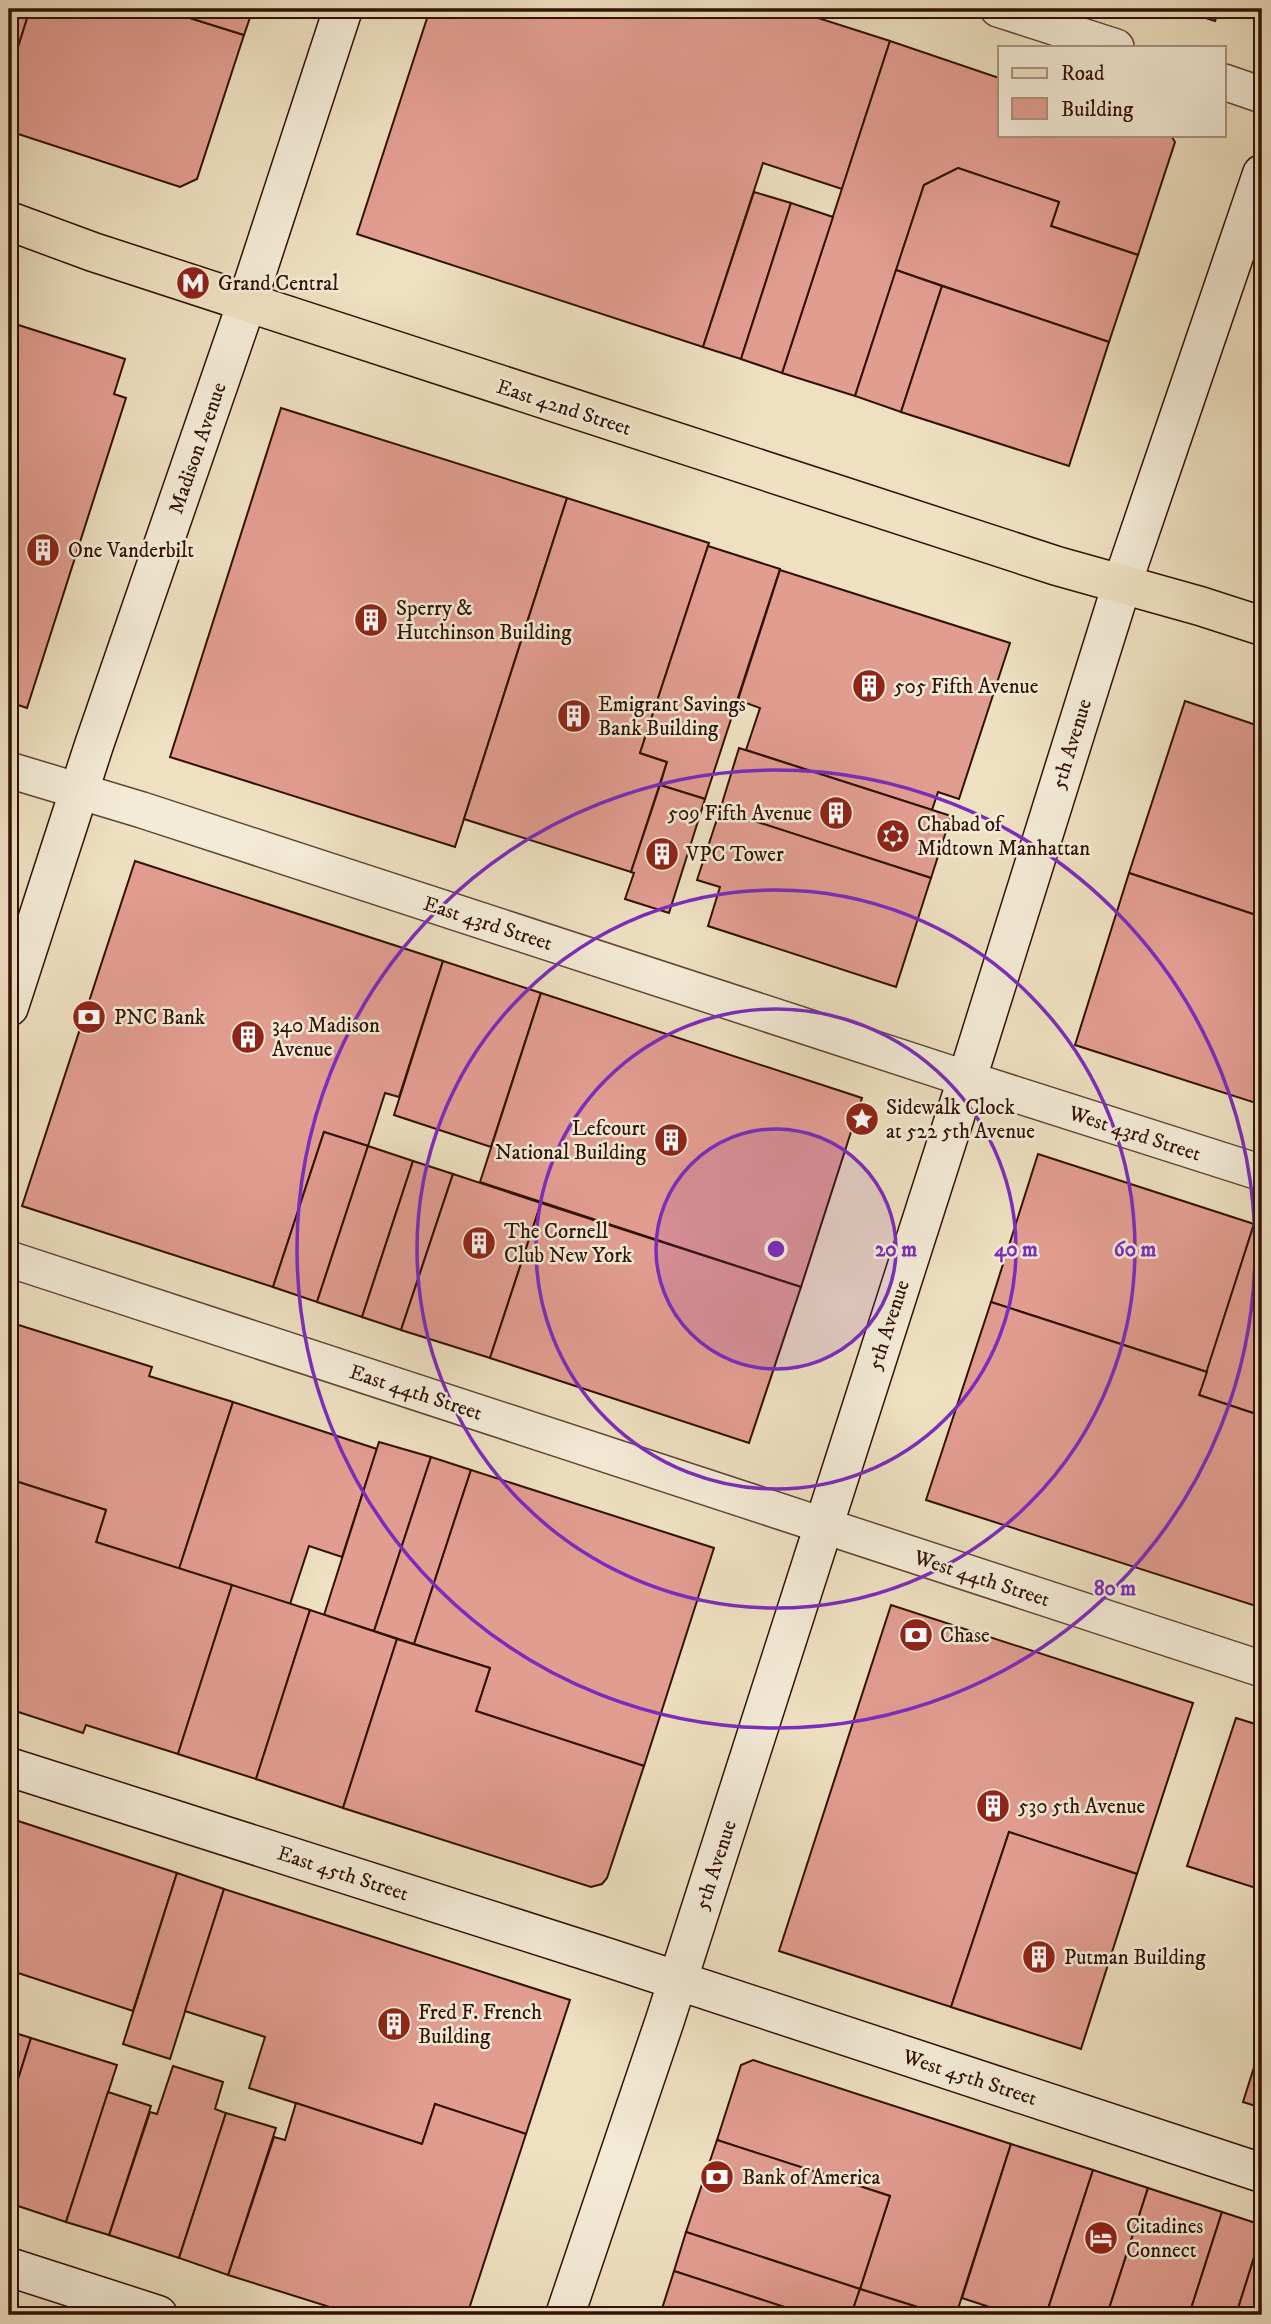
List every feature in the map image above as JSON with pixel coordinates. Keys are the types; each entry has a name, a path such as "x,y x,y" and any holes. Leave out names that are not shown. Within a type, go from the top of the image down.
{"main road":[{"name":"Madison Avenue","path":"9,1007 79,791 247,302 343,9"},
{"name":"5th Avenue","path":"565,2315 678,1980 967,1079 1122,584 1262,174"},
{"name":"East 42nd Street","path":"9,220 93,252 836,496 1057,566 1262,626"},
{"name":"East 45th Street","path":"9,1767 678,1980"},
{"name":"West 45th Street","path":"678,1980 1262,2173"},
{"path":"9,2267 158,2315"}],"street":[{"path":"998,9 1113,46"},
{"path":"1226,83 1262,94"},
{"name":"East 43rd Street","path":"9,770 967,1079"},
{"name":"West 43rd Street","path":"967,1079 1262,1173"},
{"name":"East 44th Street","path":"9,1259 823,1525"},
{"name":"West 44th Street","path":"823,1525 1262,1669"}],"building":[{"path":"9,9 30,9 9,76"},
{"path":"30,9 161,9 244,35 197,179 180,187 9,131 9,76"},
{"path":"161,9 253,9 244,35"},
{"path":"430,9 790,9 890,41 842,189 763,163 703,347 357,234"},
{"path":"1178,9 1219,9 1215,21"},
{"path":"890,41 998,78 998,136 1172,136 1175,142 1138,255 1051,226 1059,202 958,168 924,185 855,396 782,373"},
{"path":"958,168 1059,202 1051,226 1138,255 1109,342 896,270 924,185"},
{"path":"754,192 791,203 741,359 703,347"},
{"path":"791,203 833,217 782,373 741,359"},
{"path":"896,270 942,286 901,412 855,396"},
{"path":"942,286 1109,342 1069,466 901,412"},
{"name":"One Vanderbilt","path":"9,322 125,359 114,394 126,398 27,708 9,702"},
{"name":"Sperry & Hutchinson Building","path":"281,408 567,498 455,847 170,757"},
{"name":"Emigrant Savings Bank Building","path":"567,498 709,543 640,753 667,762 631,872 464,819"},
{"path":"708,546 780,569 705,799 660,785 667,762 640,753"},
{"name":"505 Fifth Avenue","path":"780,570 1010,643 959,799 938,792 932,810 746,750 760,708 738,700"},
{"path":"1185,701 1262,727 1262,917 1129,873"},
{"name":"509 Fifth Avenue","path":"739,748 951,816 931,878 720,810"},
{"name":"VPC Tower","path":"660,785 705,799 669,913 625,899 634,873 631,872"},
{"path":"720,810 931,878 896,987 708,926 720,887 697,880"},
{"name":"340 Madison Avenue","path":"135,861 443,961 399,1097 385,1093 368,1146 324,1132 273,1287 22,1206"},
{"path":"1129,873 1262,917 1262,1105 1075,1045"},
{"path":"443,961 541,993 491,1147 394,1115"},
{"name":"Lefcourt National Building","path":"541,993 862,1098 801,1287 480,1182"},
{"path":"324,1132 368,1146 317,1302 273,1287"},
{"path":"368,1146 413,1161 362,1317 317,1302"},
{"path":"1038,1154 1254,1224 1207,1372 991,1302"},
{"path":"413,1161 453,1174 401,1330 362,1317"},
{"name":"The Cornell Club New York","path":"453,1174 541,1203 490,1358 401,1330"},
{"path":"541,1203 801,1287 749,1443 490,1358"},
{"path":"1254,1224 1262,1227 1262,1416 1199,1395"},
{"path":"991,1302 1207,1372 1199,1395 1262,1416 1262,1608 926,1500"},
{"path":"9,1322 152,1367 149,1376 233,1402 179,1569 96,1542 106,1510 9,1479"},
{"path":"233,1402 377,1449 342,1557 309,1546 290,1604 179,1569"},
{"path":"379,1442 431,1457 374,1631 324,1615"},
{"path":"431,1457 471,1470 414,1644 374,1631"},
{"path":"471,1470 714,1548 644,1766 476,1711 490,1668 414,1644"},
{"path":"9,1479 106,1510 96,1542 232,1585 178,1754 86,1725 83,1733 9,1709"},
{"path":"232,1585 310,1610 256,1779 178,1754"},
{"name":"530 5th Avenue","path":"891,1605 1193,1703 1137,1874 1009,1832 951,2007 779,1951"},
{"path":"310,1610 397,1639 343,1808 256,1779"},
{"path":"397,1639 490,1668 476,1711 644,1766 607,1878 602,1884 591,1887 343,1808"},
{"path":"1236,1718 1262,1726 1262,1890 1187,1866"},
{"path":"9,1818 177,1873 133,2011 9,1970"},
{"name":"Putman Building","path":"1009,1832 1137,1874 1081,2049 951,2007"},
{"path":"177,1873 224,1889 170,2059 123,2044"},
{"name":"Fred F. French Building","path":"224,1889 570,2000 526,2134 435,2104 422,2144 249,2088 265,2037 185,2011"},
{"path":"9,2031 31,2038 9,2108"},
{"path":"31,2038 117,2065 66,2222 9,2203 9,2108"},
{"path":"1262,2042 1262,2108 1243,2102"},
{"path":"753,2060 1011,2144 956,2315 943,2315 860,2289 890,2196 717,2140 741,2065"},
{"path":"173,2066 223,2082 215,2109 226,2113 179,2258 109,2235 150,2112 157,2114"},
{"path":"108,2092 151,2106 109,2235 66,2222"},
{"path":"296,2103 422,2144 435,2104 526,2134 467,2315 355,2315 228,2275 274,2137 285,2140"},
{"path":"226,2113 276,2128 228,2275 179,2258"},
{"path":"717,2140 890,2196 860,2289 686,2232"},
{"path":"1011,2144 1093,2170 1046,2315 1014,2315 962,2298"},
{"name":"Citadines Connect","path":"1093,2170 1148,2188 1107,2315 1067,2315 1048,2309"},
{"path":"1148,2188 1222,2212 1189,2315 1107,2315"},
{"path":"1222,2212 1262,2225 1236,2315 1189,2315"},
{"path":"686,2232 860,2289 851,2315 809,2315 674,2271"},
{"path":"1262,2232 1262,2315 1236,2315"},
{"path":"674,2271 809,2315 660,2315"},
{"path":"860,2289 943,2315 851,2315"}],"place":[{"name":"Grand Central","path":"193,283"},
{"name":"One Vanderbilt","path":"43,550"},
{"name":"Sperry & Hutchinson Building","path":"371,620"},
{"name":"505 Fifth Avenue","path":"869,686"},
{"name":"Emigrant Savings Bank Building","path":"574,716"},
{"name":"509 Fifth Avenue","path":"836,813"},
{"name":"Chabad of Midtown Manhattan","path":"893,836"},
{"name":"VPC Tower","path":"662,854"},
{"name":"PNC Bank","path":"89,1017"},
{"name":"340 Madison Avenue","path":"248,1037"},
{"name":"Sidewalk Clock at 522 5th Avenue","path":"862,1119"},
{"name":"Lefcourt National Building","path":"671,1140"},
{"name":"The Cornell Club New York","path":"479,1243"},
{"name":"Chase","path":"916,1635"},
{"name":"530 5th Avenue","path":"993,1806"},
{"name":"Putman Building","path":"1039,1957"},
{"name":"Fred F. French Building","path":"394,2024"},
{"name":"Bank of America","path":"717,2177"},
{"name":"Citadines Connect","path":"1101,2238"}]}
